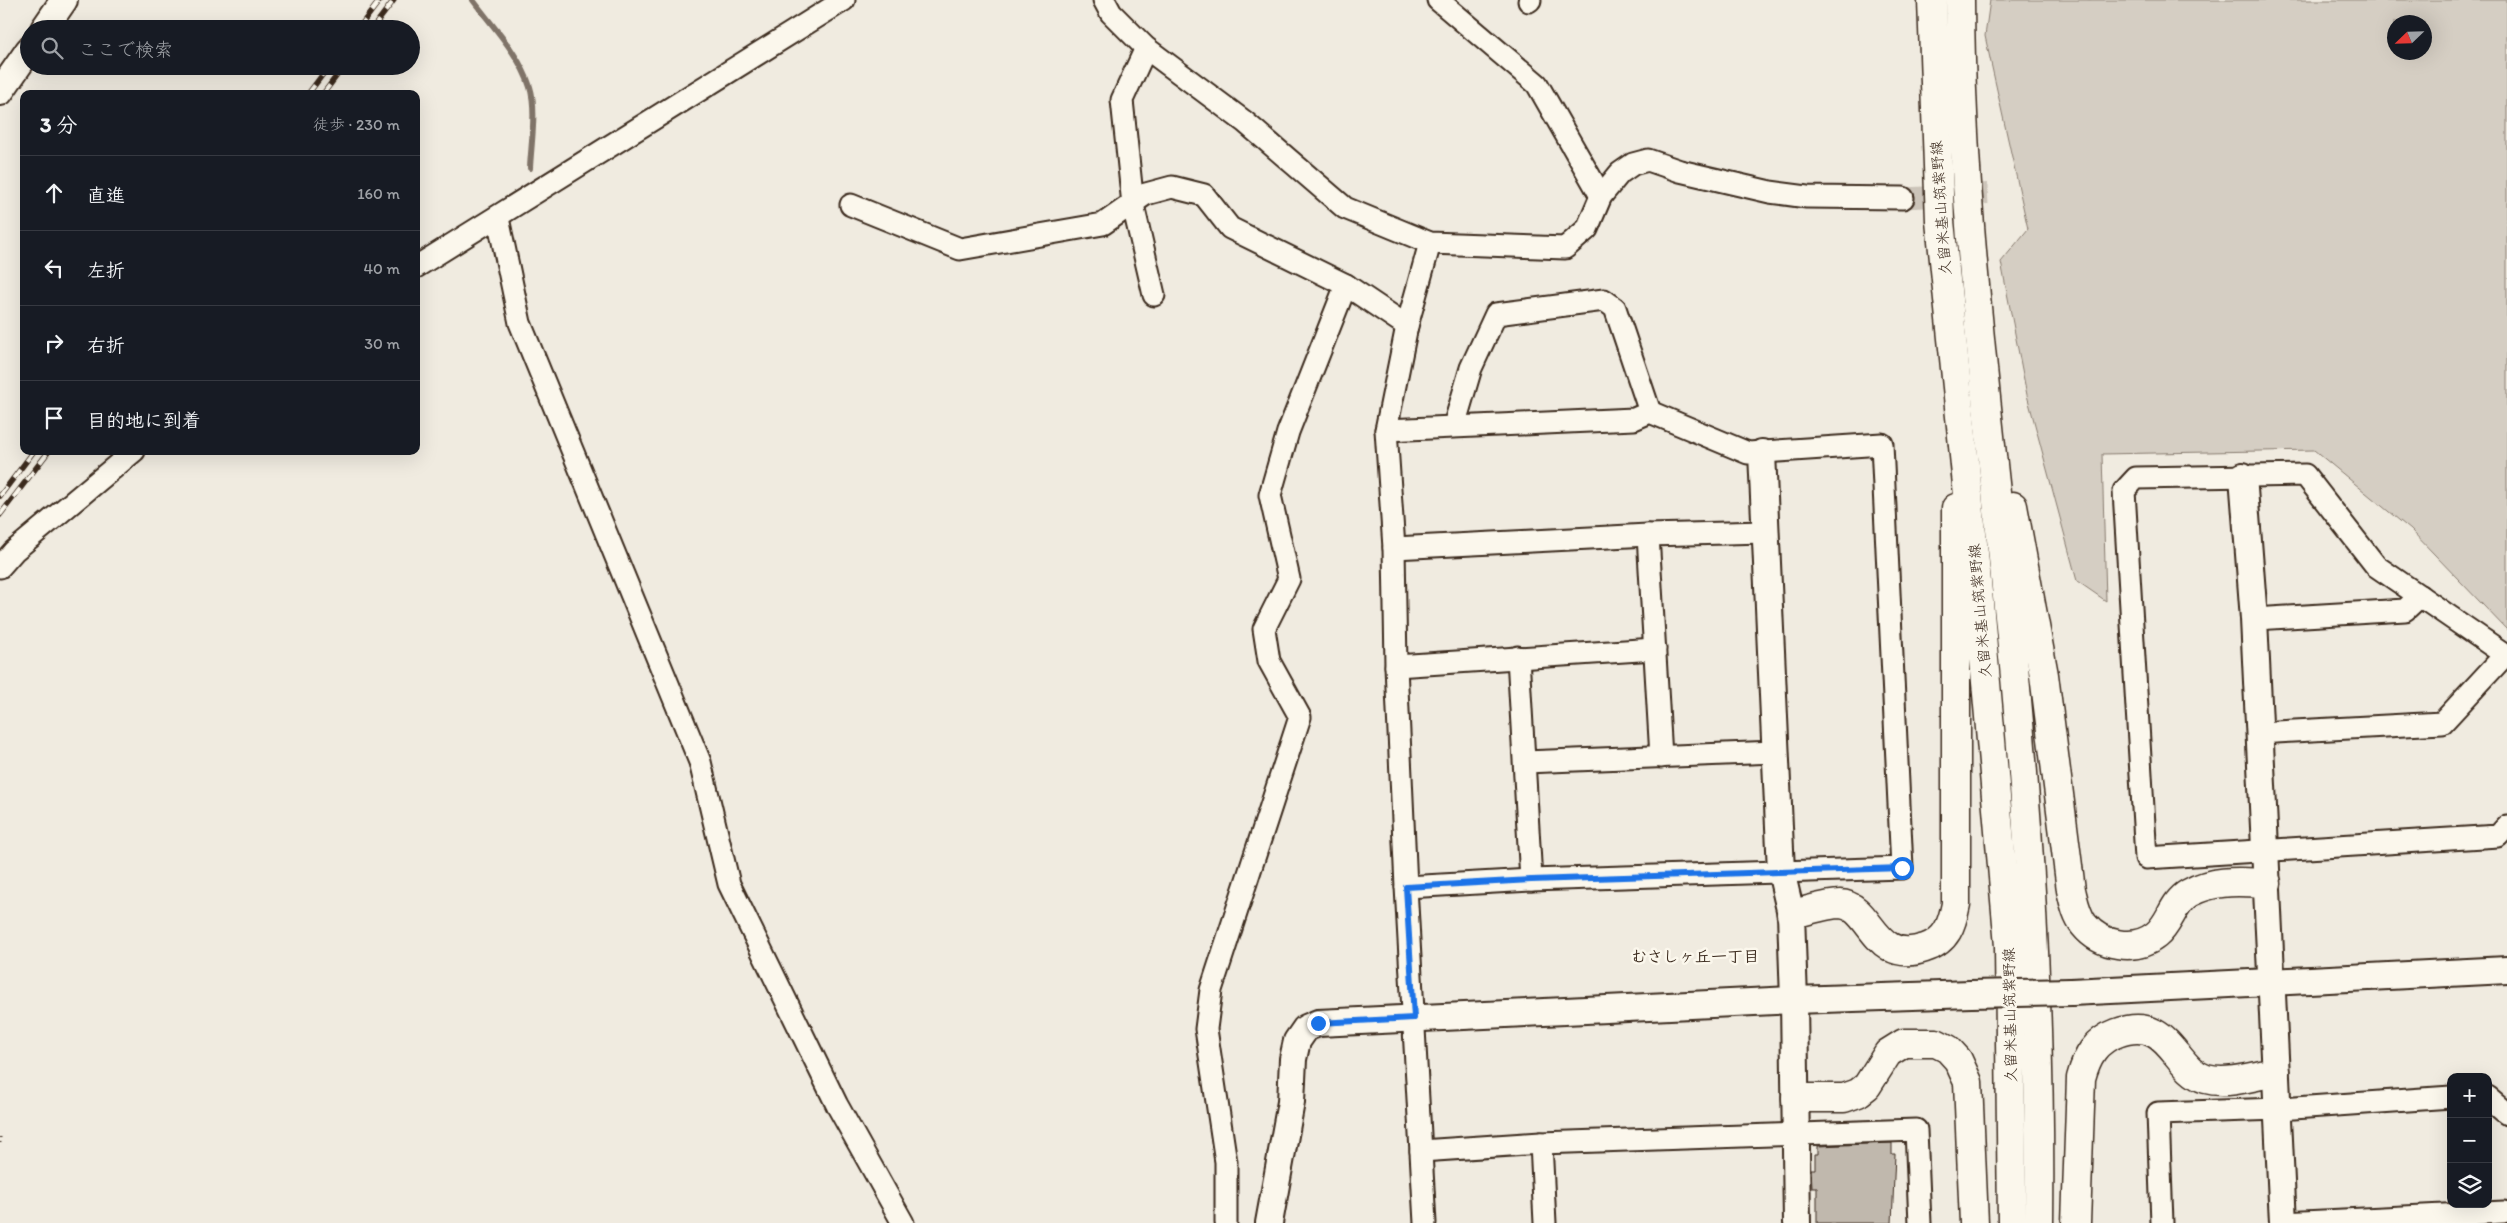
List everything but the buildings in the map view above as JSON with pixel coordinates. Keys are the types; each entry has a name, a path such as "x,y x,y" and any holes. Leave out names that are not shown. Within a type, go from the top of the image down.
{"main road":[{"name":"久留米基山筑紫野線","path":"1932,0 1940,221 1979,602 2009,946 2012,1223"},
{"name":"久留米基山筑紫野線","path":"1960,0 1962,123 1967,213 2016,688 2035,942 2039,1223"},
{"path":"1791,914 1840,904 1854,910 1875,936 1887,946 1914,952 1937,943 1952,925 1956,904 1954,528 1961,428"},
{"path":"1989,433 2012,502 2044,675 2071,890 2077,914 2084,926 2098,938 2114,944 2127,945 2156,935 2166,922 2173,908 2187,894 2207,884 2225,882 2267,883"},
{"path":"2076,1223 2081,1078 2088,1056 2098,1043 2124,1031 2141,1029 2155,1033 2166,1041 2191,1072 2207,1079 2227,1080 2275,1072"},
{"path":"1796,1098 1844,1098 1858,1093 1867,1086 1888,1053 1904,1043 1936,1043 1948,1049 1958,1060 1968,1082 1974,1223"}],"street":[{"path":"50,20 64,0"},
{"path":"420,265 498,218 844,0"},
{"path":"1104,0 1112,13 1146,48 1245,122 1345,208 1430,243 1565,248 1587,229 1601,196 1620,173 1633,164 1648,160 1680,171 1770,192 1807,197 1903,198"},
{"path":"1438,0 1537,84 1601,196"},
{"path":"1146,48 1122,100 1133,204 1154,295"},
{"path":"0,92 20,63"},
{"path":"851,206 960,249 1103,224 1146,194 1172,186 1204,195 1230,228 1346,285 1407,326"},
{"path":"498,218 520,323 700,762 729,884 837,1106 903,1223"},
{"path":"1425,1223 1406,887 1396,666 1394,548 1386,430 1407,326 1430,243"},
{"path":"1226,1223 1226,1162 1206,1029 1211,990 1300,717 1269,661 1264,629 1289,579 1270,495 1288,432 1346,285"},
{"path":"1454,426 1471,368 1496,314 1604,300 1614,308 1650,412"},
{"path":"1386,430 1634,419 1650,412 1748,453 1882,444 1900,818 1902,868 1531,880 1406,887"},
{"path":"1762,453 1781,871 1791,914 1797,1223"},
{"path":"0,567 14,551 129,455"},
{"path":"2259,733 2442,723 2506,655 2376,566 2305,475 2136,478 2124,491 2146,858 2498,836 2507,826"},
{"path":"2243,476 2254,619 2283,1223 2505,1215"},
{"path":"1394,548 1648,535 1765,532"},
{"path":"1648,535 1661,757"},
{"path":"2254,619 2405,610 2420,596"},
{"path":"1396,666 1654,649"},
{"path":"1518,657 1531,880"},
{"path":"1525,762 1775,752"},
{"path":"1270,1223 1291,1102 1293,1059 1297,1041 1306,1028 1318,1023 1794,1000 2071,992 2507,970"},
{"path":"2162,1223 2158,1113 2279,1109 2447,1096"},
{"path":"2492,1101 2507,1114"},
{"path":"1421,1151 1541,1143 1916,1130 1920,1223"},
{"path":"1541,1143 1545,1223"}],"path":[{"path":"0,1137 0,1145"}],"shaded area":[{"path":"1990,0 2507,0 2507,630 2411,530 2314,450 2102,454 2106,601 2077,581 2027,395 2001,262 2028,229 1985,36"}],"waterway":[{"path":"473,0 513,53 526,75 533,106 530,168"}],"tunnel":[{"path":"1903,198 1998,193"}],"railway":[{"path":"365,20 380,0"},
{"path":"379,20 394,0"},
{"path":"311,90 322,75"},
{"path":"326,90 337,75"},
{"path":"0,496 31,455"},
{"path":"0,515 46,455"}],"district":[{"name":"むさしヶ丘一丁目","path":"1695,956"}],"route":[{"path":"1318,1023 1414,1018 1406,887 1531,880 1902,868"}]}
